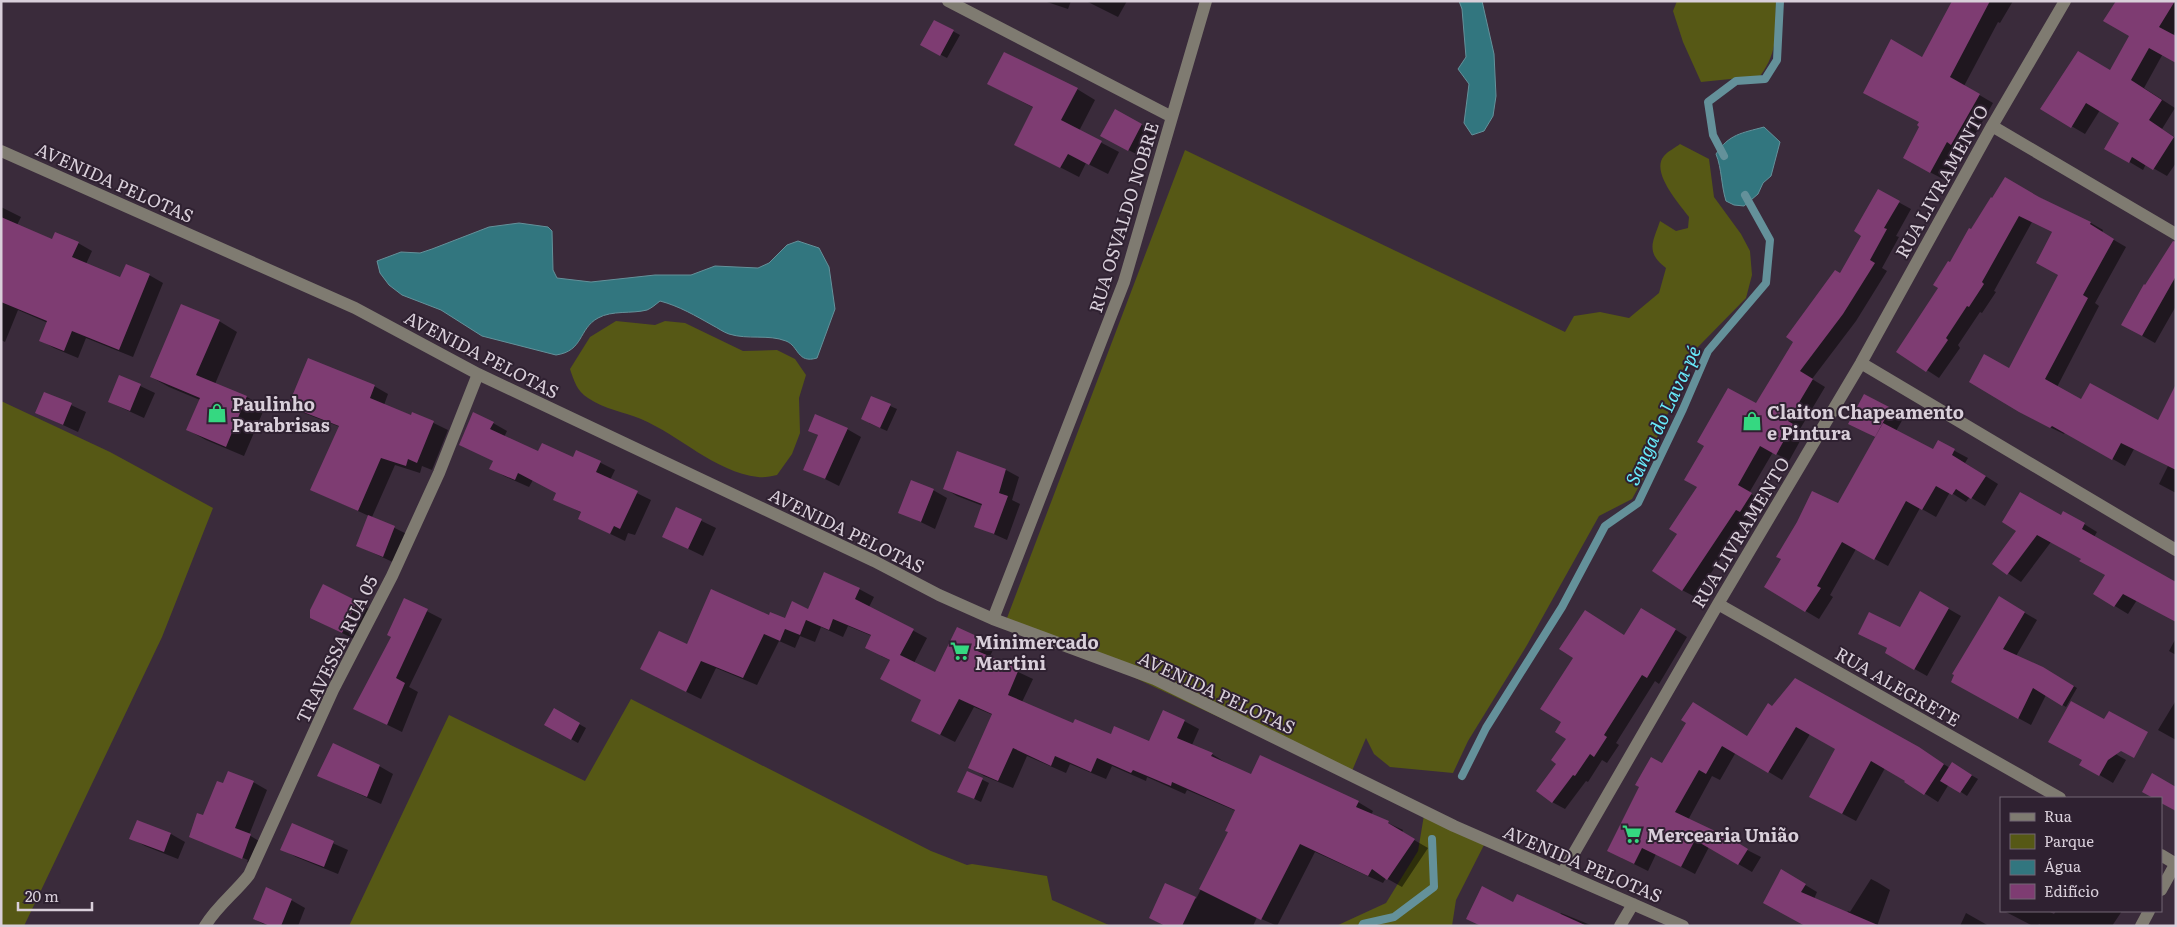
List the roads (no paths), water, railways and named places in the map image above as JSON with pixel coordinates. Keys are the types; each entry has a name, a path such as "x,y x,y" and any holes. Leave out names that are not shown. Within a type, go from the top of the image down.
{"street":[{"name":"RUA OSVALDO NOBRE","path":"948,1 1172,117 1124,282 993,619"},
{"path":"1172,117 1206,1"},
{"name":"RUA LIVRAMENTO","path":"1563,872 1861,362 1992,126 2065,1"},
{"path":"1992,126 2176,234"},
{"name":"AVENIDA PELOTAS","path":"1,151 355,308 478,374 874,561 939,595 993,619 1155,679 1442,820 1683,926"},
{"path":"1861,362 2176,550"},
{"name":"TRAVESSA RUA 05","path":"205,926 249,875 333,690 392,576 438,473 478,374"},
{"name":"RUA ALEGRETE","path":"1718,604 2058,797"},
{"path":"2162,857 2176,864 2162,888"},
{"path":"1620,926 1633,904"},
{"path":"2141,926 2148,912"}],"water":[{"path":"1459,1 1482,1 1494,54 1496,96 1493,116 1484,131 1472,135 1464,123 1469,84 1458,69 1466,57 1462,9"},
{"path":"1764,127 1780,142 1771,176 1763,183 1758,194 1744,206 1734,205 1726,201 1716,154 1731,138"},
{"path":"519,223 548,227 552,231 553,270 557,278 591,282 655,275 691,275 715,266 758,268 769,263 787,245 798,241 819,248 829,267 835,309 817,358 806,359 802,357 790,343 779,339 743,337 729,334 687,312 660,301 647,310 609,314 598,318 587,328 572,349 556,355 482,336 441,310 402,295 389,285 380,273 377,261 401,252 420,253 489,227"}],"waterway":[{"name":"Sanga do Lava-pé","path":"1724,156 1713,135 1708,102 1736,81 1765,79 1777,60 1780,1"},
{"name":"Sanga do Lava-pé","path":"1462,776 1486,728 1562,607 1605,526 1638,503 1683,409 1708,351 1766,283 1770,240 1745,195"},
{"name":"Sanga do Lava-pé","path":"1362,926 1363,924 1394,917 1434,887 1432,839"}],"place":[{"name":"Paulinho Parabrisas","path":"217,413"},
{"name":"Claiton Chapeamento e Pintura","path":"1752,421"},
{"name":"Minimercado Martini","path":"960,651"},
{"name":"Mercearia União","path":"1632,834"}]}
